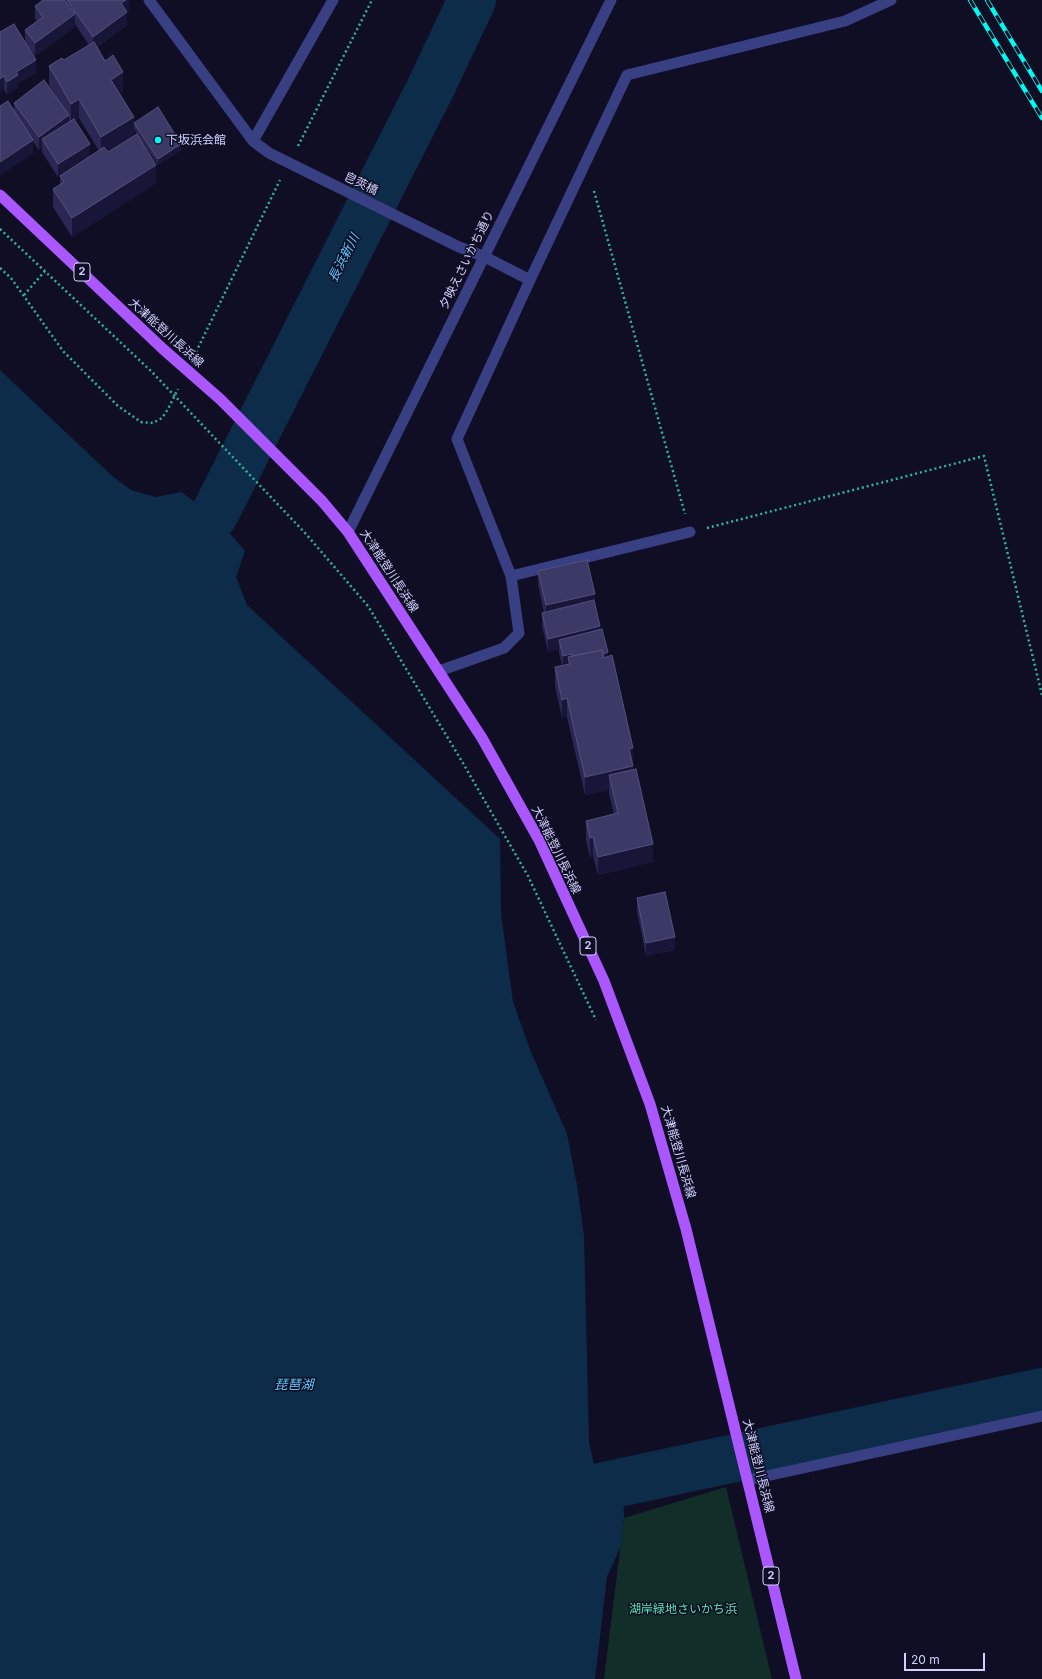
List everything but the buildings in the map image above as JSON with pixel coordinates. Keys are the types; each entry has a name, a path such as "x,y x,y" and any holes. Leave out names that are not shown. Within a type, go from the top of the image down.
{"main road":[{"name":"大津能登川長浜線","path":"0,195 163,349 226,404 322,501 348,532 482,738 539,840 604,981 652,1111 686,1229 796,1679"}],"street":[{"name":"皀莢橋","path":"149,0 253,141 269,153 459,247 483,256 530,280"},
{"path":"253,141 333,0"},
{"name":"夕映えさいかち通り","path":"348,532 483,256 611,0"},
{"path":"439,671 504,648 519,633 511,576 457,439 627,75 845,21 891,0"},
{"path":"511,576 690,532"},
{"path":"747,1476 1042,1416"}],"path":[{"path":"295,152 372,0"},
{"path":"586,164 690,532 984,456 1042,695"},
{"path":"194,354 281,179"},
{"path":"0,229 152,372 306,534 368,606 460,758 528,876 598,1026"},
{"path":"0,268 11,278 24,295 63,351 118,406 141,422 153,424 162,418 181,382"},
{"path":"24,295 45,271"}],"green space":[{"name":"湖岸緑地さいかち浜","path":"726,1487 772,1679 604,1679 624,1518"}],"water":[{"path":"461,0 482,0 439,92 423,83"},
{"name":"琵琶湖","path":"0,370 111,475 131,490 156,497 181,492 214,515 245,551 236,577 247,605 500,839 501,913 513,1002 531,1052 567,1134 577,1185 584,1236 589,1442 595,1469 623,1481 624,1518 621,1546 607,1577 595,1679 0,1679"}],"waterway":[{"name":"長浜新川","path":"170,566 214,515 431,87 472,0"},
{"path":"558,1496 1042,1392"}],"railway":[{"path":"970,0 1042,118"},
{"path":"987,0 1042,91"}],"place":[{"name":"下坂浜会館","path":"158,140"}]}
